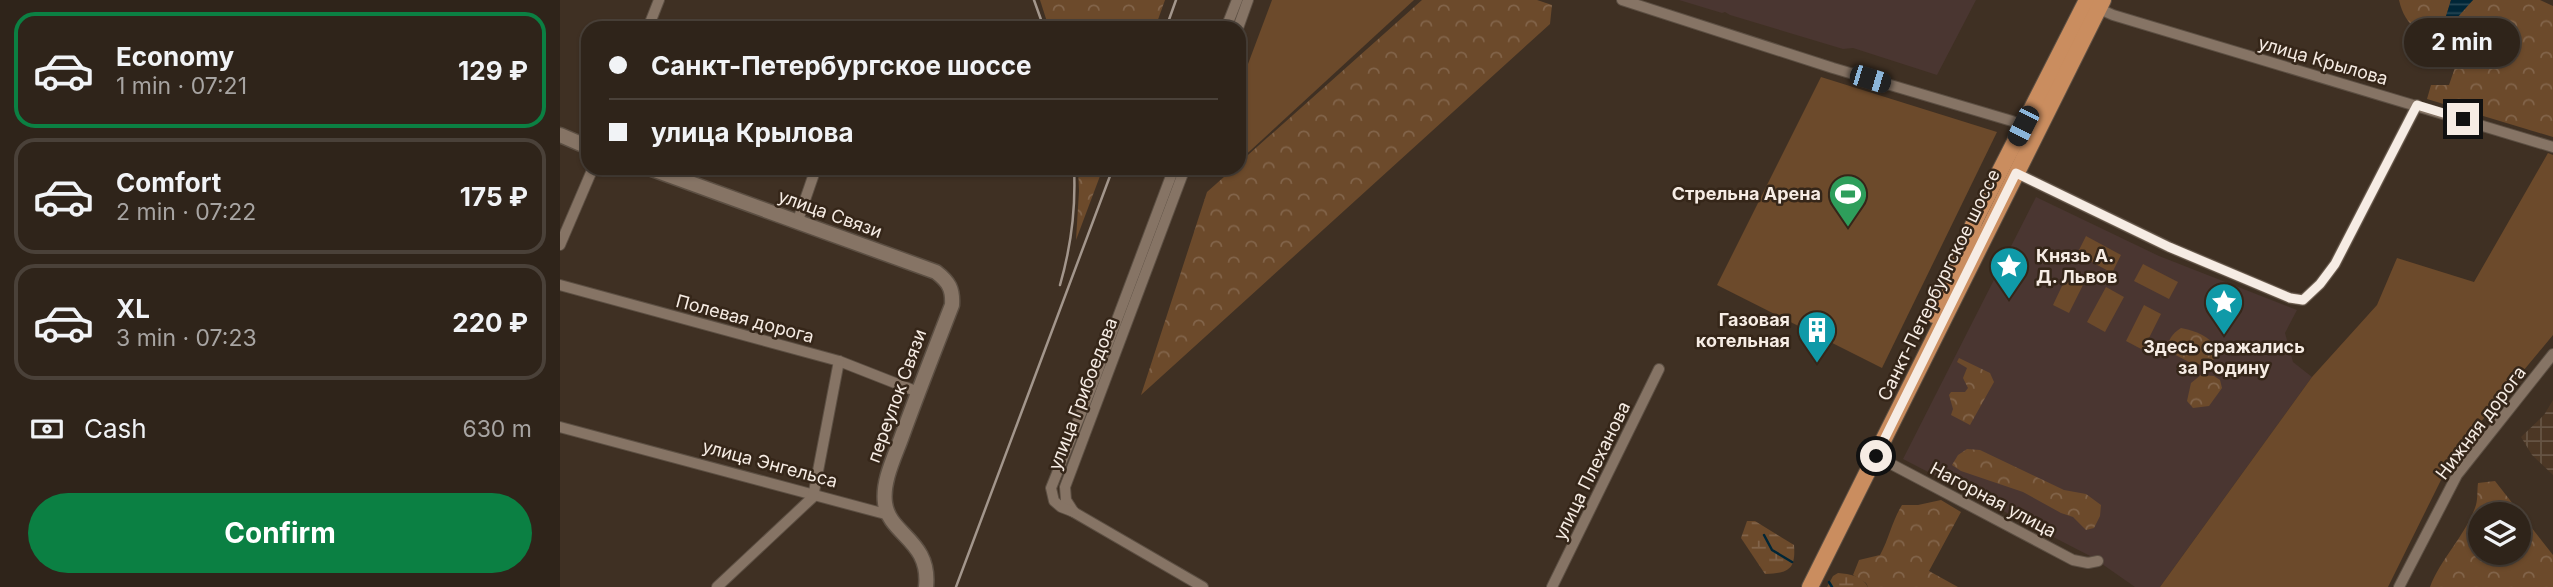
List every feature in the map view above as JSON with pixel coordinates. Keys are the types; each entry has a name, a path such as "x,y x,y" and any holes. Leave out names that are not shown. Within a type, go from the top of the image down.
{"main road":[{"name":"Санкт-Петербургское шоссе","path":"1800,587 1912,363 1956,270 1975,220 2030,129 2094,3"},
{"name":"Санкт-Петербургское шоссе","path":"1810,587 2016,173 2030,129"}],"street":[{"path":"651,21 659,0"},
{"path":"1229,21 1237,0"},
{"path":"1240,21 1248,0"},
{"path":"1622,0 1833,68 2005,118 2030,129"},
{"name":"улица Крылова","path":"2094,3 2553,147"},
{"path":"2016,173 2169,247 2290,298 2303,300 2335,264 2417,105"},
{"path":"560,135 581,144"},
{"path":"560,245 590,175"},
{"name":"улица Связи","path":"668,175 936,272 947,280 953,290"},
{"path":"797,223 814,175"},
{"name":"улица Грибоедова","path":"1074,512 1054,501 1051,488 1171,175"},
{"name":"улица Грибоедова","path":"1074,512 1066,500 1065,487 1182,175"},
{"name":"Полевая дорога","path":"560,285 839,361 918,392"},
{"name":"переулок Связи","path":"889,515 885,505 888,476 952,305 953,290"},
{"name":"Нижняя дорога","path":"2399,587 2457,475 2553,355"},
{"path":"717,587 813,496 839,361"},
{"name":"улица Плеханова","path":"1552,587 1659,369"},
{"name":"улица Энгельса","path":"560,427 889,515"},
{"name":"Нагорная улица","path":"1876,456 2073,560 2088,563 2098,561"},
{"path":"1061,503 1203,587"},
{"path":"889,515 922,555 926,565 926,587"}],"shaded area":[{"path":"1679,0 1976,0 1937,75 1853,48 1843,49"},
{"path":"2036,197 2159,256 2297,310 2285,333 2293,362 2312,377 2160,587 2135,587 2092,557 1903,459"},
{"path":"2553,400 2553,475 2532,455 2521,437 2544,415"}],"green space":[{"path":"1040,0 1165,0 1158,21 1047,21"},
{"path":"1272,0 1414,0 1246,155 1246,69"},
{"path":"1422,0 1537,0 1552,5 1550,24 1141,395 1207,192 1226,175 1246,175 1246,157"},
{"path":"2399,0 2451,0 2443,26 2473,0 2540,0 2553,6 2553,137 2427,99 2431,85 2449,85 2460,46 2452,38 2425,34 2411,25"},
{"name":"Стрельна Арена","path":"1821,77 1997,132 1882,368 1717,285"},
{"path":"2548,153 2553,155 2553,335 2470,435 2441,480 2388,587 2160,587 2312,377 2377,305 2397,258 2474,282"},
{"path":"1078,175 1100,175 1076,240"},
{"path":"2086,236 2121,255 2112,273 2077,254"},
{"path":"2143,264 2178,282 2169,299 2134,281"},
{"path":"2070,269 2087,277 2069,313 2053,305"},
{"path":"2106,287 2124,297 2105,332 2087,322"},
{"path":"2144,305 2161,314 2143,350 2126,341"},
{"path":"2181,328 2202,335 2218,349 2214,359 2206,366 2189,362 2168,351 2171,338"},
{"path":"1959,358 1990,373 1994,382 1970,425 1951,415 1953,409 1949,395 1951,392 1965,392 1968,388 1963,378 1967,368 1957,362"},
{"path":"2201,375 2214,376 2220,380 2222,388 2209,406 2193,408 2187,401 2191,383"},
{"path":"1967,449 1980,450 2064,490 2086,494 2101,505 2100,516 2094,528 2086,530 2073,517 2023,492 1961,471 1952,465 1958,455"},
{"path":"2495,481 2511,502 2477,502 2478,483"},
{"path":"1941,500 1961,512 1929,571 1958,587 1868,587 1853,575 1859,560 1880,555 1902,505"},
{"path":"1747,521 1755,521 1794,545 1794,560 1789,568 1780,573 1765,574 1741,538"},
{"path":"2468,523 2468,565 2531,565 2531,527 2553,555 2553,587 2430,587"},
{"path":"1838,573 1859,578 1868,587 1827,587"}],"water":[{"path":"2451,0 2473,0 2448,28 2443,26"}],"waterway":[{"path":"1764,535 1772,550 1792,562"},
{"path":"1829,582 1832,587"}],"railway":[{"path":"1034,0 1042,21"},
{"path":"1168,21 1176,0"},
{"path":"1060,285 1072,227 1074,175"},
{"path":"956,587 1110,175"}],"place":[{"name":"Стрельна Арена","path":"1848,228"},
{"name":"Князь А. Д. Львов","path":"2009,300"},
{"name":"Здесь сражались за Родину","path":"2224,336"},
{"name":"Газовая котельная","path":"1817,364"}],"route":[{"path":"1876,456 2016,173 2169,247 2290,298 2303,300 2335,264 2417,105 2463,119"}]}
